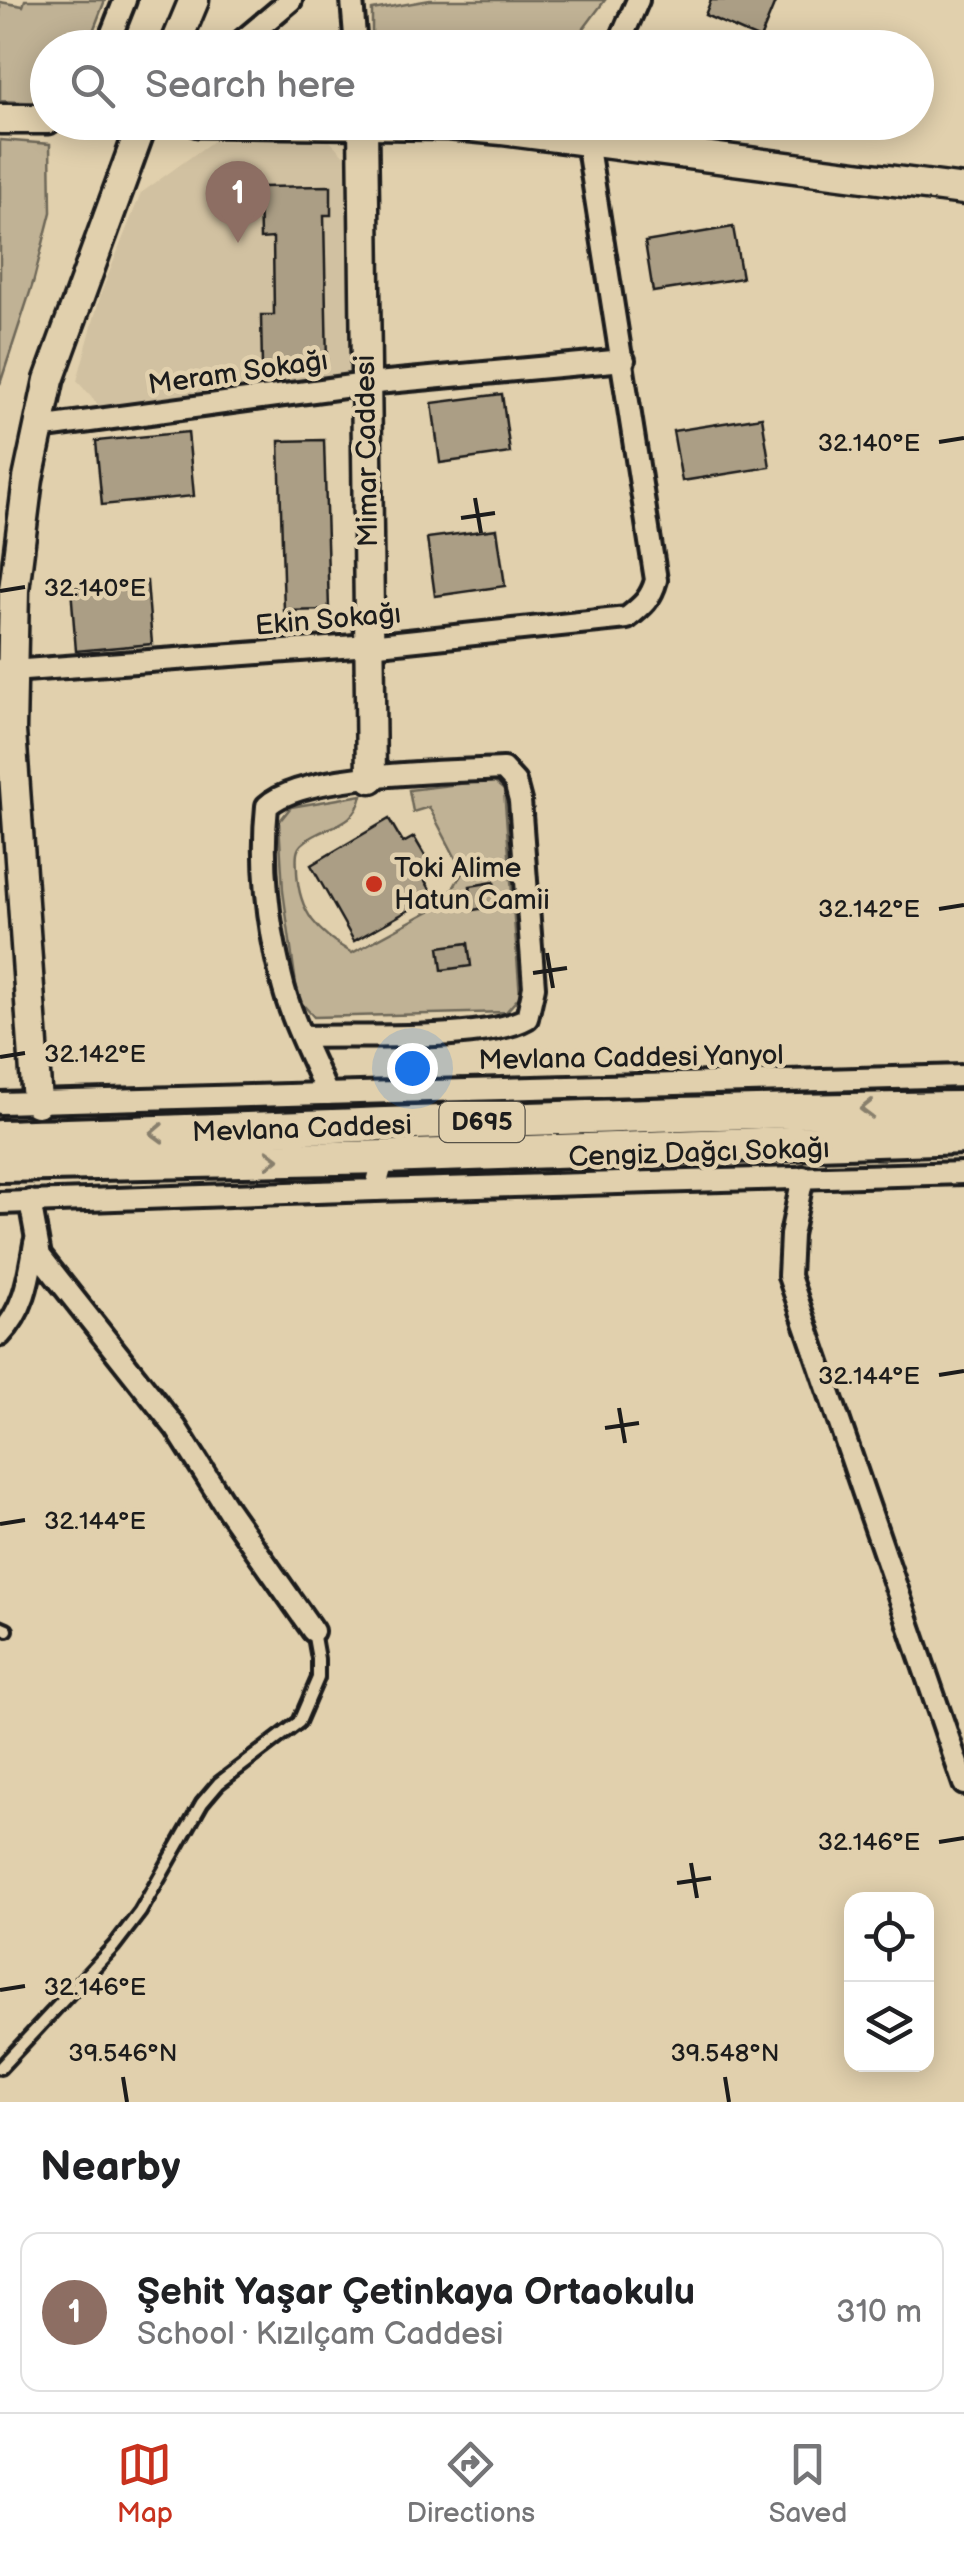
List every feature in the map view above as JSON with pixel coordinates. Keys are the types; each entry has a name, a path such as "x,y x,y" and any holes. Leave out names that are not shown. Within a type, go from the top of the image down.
{"main road":[{"name":"Mevlana Caddesi","path":"0,1137 384,1127 748,1111 964,1108"},
{"name":"Mevlana Caddesi","path":"0,1165 384,1157 964,1137"}],"street":[{"path":"113,30 125,0"},
{"path":"182,30 194,0"},
{"path":"255,30 291,0"},
{"path":"352,0 354,30"},
{"path":"625,30 638,0"},
{"path":"0,119 30,119"},
{"path":"37,1102 5,670 16,570 49,380 136,140"},
{"name":"Mimar Caddesi","path":"362,140 371,778"},
{"path":"591,140 624,360"},
{"path":"642,140 964,190"},
{"name":"Meram Sokağı","path":"38,428 366,384 624,360"},
{"name":"Ekin Sokağı","path":"5,670 369,645 627,618 652,596 656,580 624,360"},
{"path":"302,1037 478,1032 514,1026 527,1018 534,988 520,801 516,782 503,769 371,778 289,792 277,796 268,806 265,859 281,978 302,1037 327,1094"},
{"name":"Mevlana Caddesi Yanyol","path":"0,1103 964,1076"},
{"path":"375,1190 384,1157"},
{"name":"Cengiz Dağcı Sokağı","path":"0,1204 964,1174"},
{"path":"803,1177 791,1235 790,1276 964,1784"},
{"path":"0,1335 23,1301 35,1241 30,1201"},
{"path":"35,1241 47,1265 176,1428 248,1540 314,1632"}],"lane":[{"path":"0,2068 114,1946 140,1912 202,1803 219,1783 299,1722 318,1678 314,1632"}],"shaded area":[{"path":"25,0 105,0 94,30 30,30 30,102 0,101 0,2 23,6"},
{"path":"430,0 605,0 583,30 372,30 372,10"},
{"path":"0,140 50,144 51,212 0,384"},
{"path":"329,140 354,166 356,364 338,381 100,407 77,381 101,293 141,193 213,141"},
{"path":"492,780 504,790 520,996 506,1012 314,1017 298,999 283,891 279,822 291,807 362,795 353,814 303,843 297,856 306,910 329,938 352,953 444,903 463,872 429,807 413,812 409,790"}],"building":[{"path":"711,0 776,0 764,30 739,30 705,15"},
{"path":"331,186 331,215 324,215 327,365 262,366 261,315 274,315 273,238 260,239 259,187"},
{"path":"733,227 742,278 653,292 645,242"},
{"path":"502,394 510,453 440,463 432,403"},
{"path":"762,417 770,467 682,481 673,431"},
{"path":"188,432 194,496 102,505 96,441"},
{"path":"324,440 329,610 284,611 279,441"},
{"path":"497,529 505,586 435,596 427,538"},
{"path":"147,581 152,644 76,651 71,588"},
{"name":"Toki Alime Hatun Camii","path":"389,819 403,843 414,837 431,866 420,872 434,896 354,941 311,865"},
{"path":"494,882 497,906 473,910 470,886"},
{"path":"468,943 471,966 442,970 439,947"}],"place":[{"name":"Şehit Yaşar Çetinkaya Ortaokulu","path":"238,243"},
{"name":"Toki Alime Hatun Camii","path":"374,884"}]}
